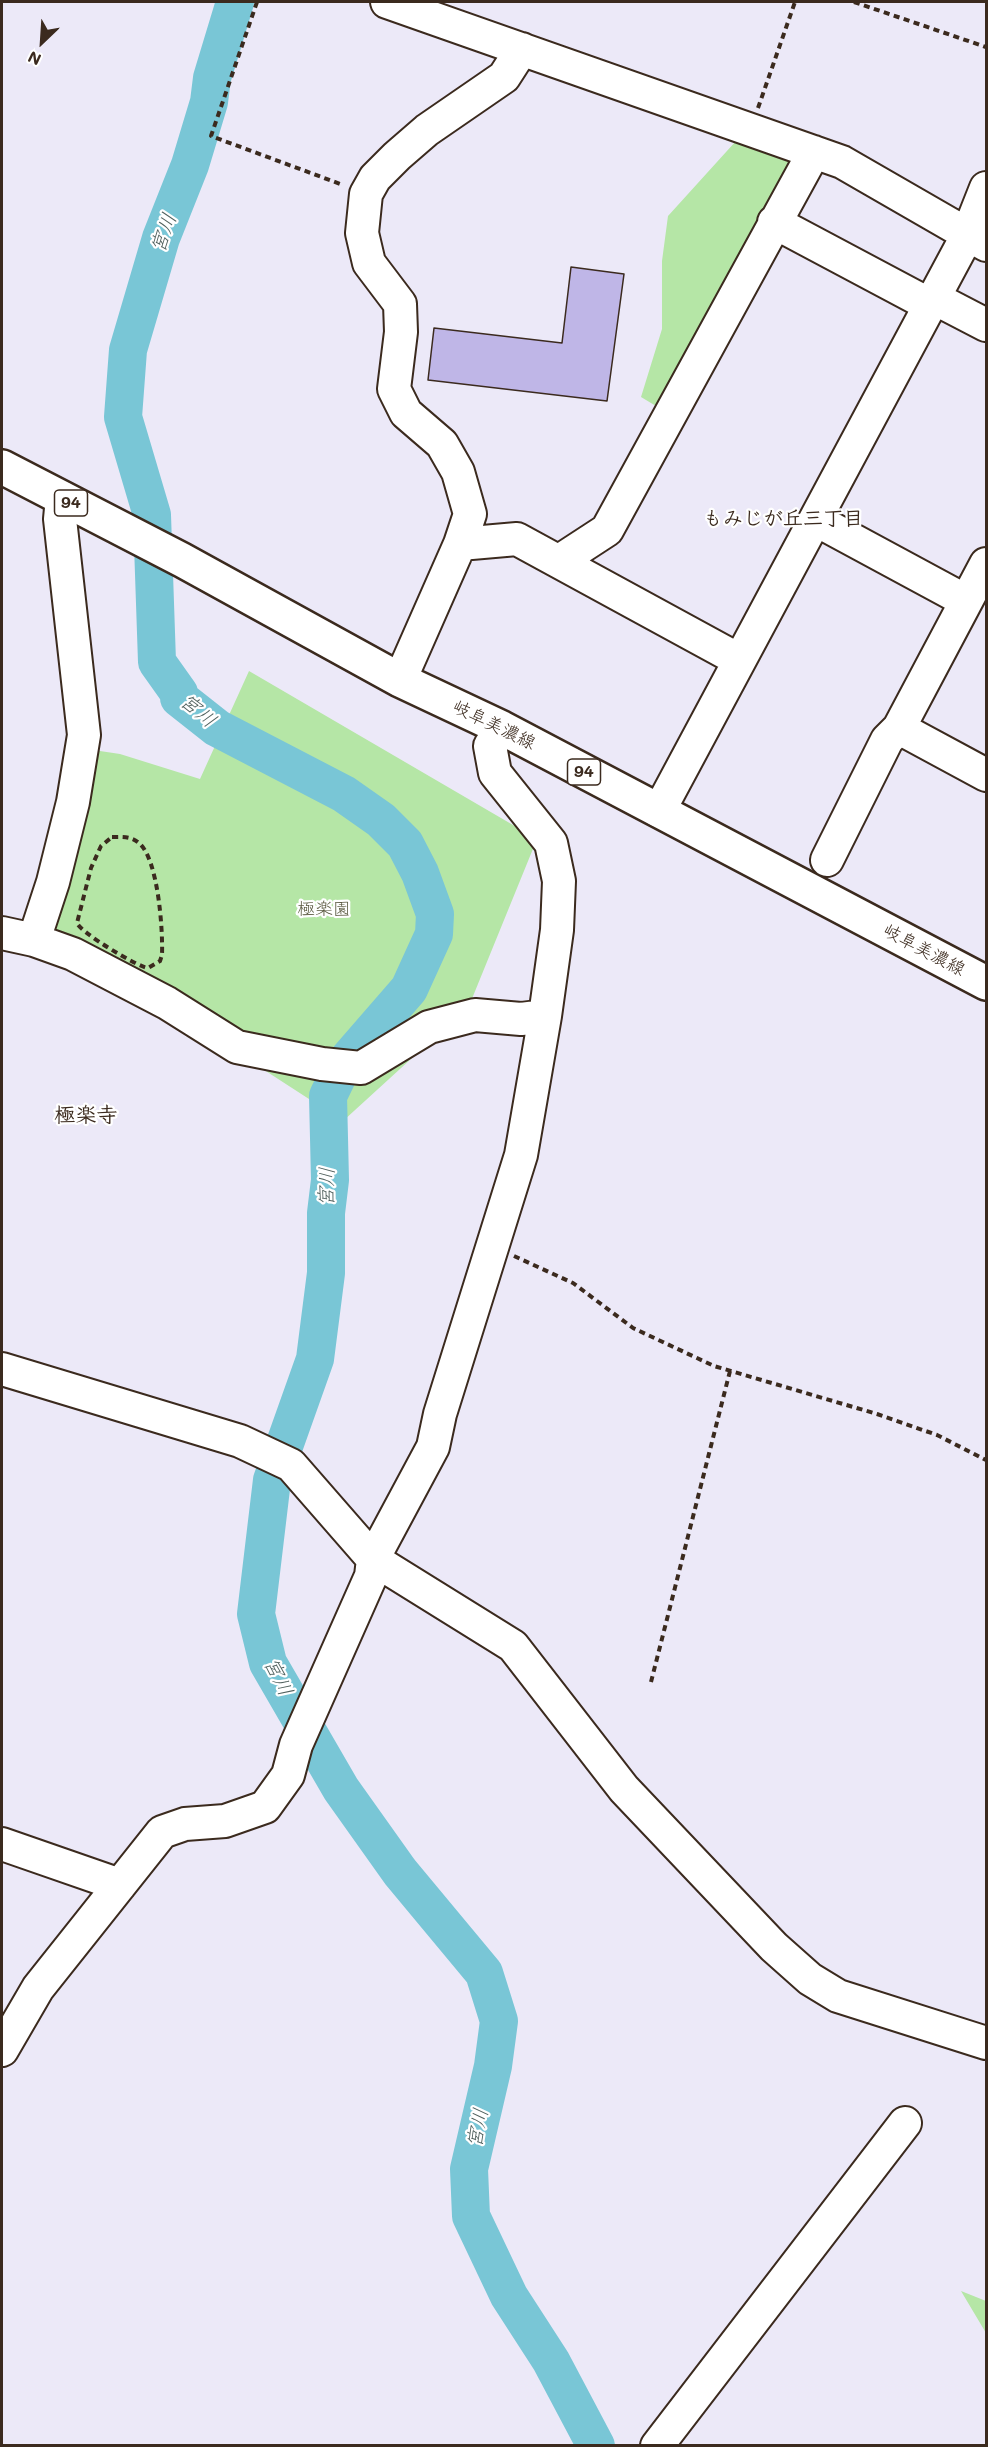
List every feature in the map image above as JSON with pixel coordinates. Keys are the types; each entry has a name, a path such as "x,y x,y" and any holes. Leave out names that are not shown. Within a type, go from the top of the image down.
{"main road":[{"name":"岐阜美濃線","path":"2,467 182,560 400,680 501,728 987,983"}],"street":[{"path":"387,2 814,152 862,172 977,241"},
{"path":"400,680 460,544 470,514 458,472 442,444 406,413 394,389 401,332 400,304 369,264 362,233 366,194 375,178 420,136 504,77 522,49"},
{"path":"561,560 607,530 814,152"},
{"path":"659,811 932,302 977,241 987,188"},
{"path":"774,222 932,302 987,325"},
{"path":"34,940 53,882 73,802 84,735 60,519 62,498"},
{"path":"816,520 966,601"},
{"path":"460,544 517,539 561,560 739,660"},
{"path":"827,860 887,740 899,728 987,564"},
{"path":"2,2050 38,1988 162,1832 184,1824 225,1821 265,1807 288,1775 296,1745 371,1576 373,1558 433,1447 440,1414 521,1155 546,1016 557,930 559,881 551,843 495,773 490,746 501,728"},
{"path":"899,728 987,776"},
{"path":"2,933 34,940 73,954 146,993 237,1047 322,1064 362,1068 429,1027 475,1015 521,1019 546,1016"},
{"path":"2,1369 240,1441 291,1465 373,1558 513,1646 624,1789 774,1947 810,1978 838,1996 987,2043"},
{"path":"2,1844 120,1885"},
{"path":"657,2445 905,2123"}],"path":[{"path":"257,2 211,136 366,194"},
{"path":"750,131 795,2"},
{"path":"854,2 987,47"},
{"path":"112,837 129,837 138,842 150,857 150,868 159,886 162,955 160,961 143,968 93,940 79,929 77,923 91,868 101,846 112,837"},
{"path":"494,1246 573,1283 633,1328 730,1371 877,1414 937,1435 987,1460"},
{"path":"651,1682 730,1371"}],"green space":[{"path":"736,141 792,160 661,409 641,397 662,329 662,261 668,216"},
{"name":"極楽園","path":"249,671 537,839 469,1006 343,1121 136,987 67,952 42,917 80,748 120,754 200,779"},
{"path":"961,2291 986,2301 986,2333"}],"building":[{"path":"571,267 624,274 607,401 428,380 434,328 562,343"}],"waterway":[{"name":"宮川","path":"235,2 212,78 209,102 190,165 161,238 128,350 123,417 152,515 157,662 179,693 179,698 217,728 344,794 381,820 405,844 420,873 435,914 434,934 409,989 343,1065 328,1096 330,1180 326,1213 326,1273 315,1359 272,1480 256,1614 268,1663 341,1789 400,1872 484,1973 499,2021 493,2066 469,2169 471,2216 509,2296 551,2361 596,2446"}],"district":[{"name":"もみじが丘三丁目","path":"783,519"},
{"name":"極楽寺","path":"86,1116"}]}
